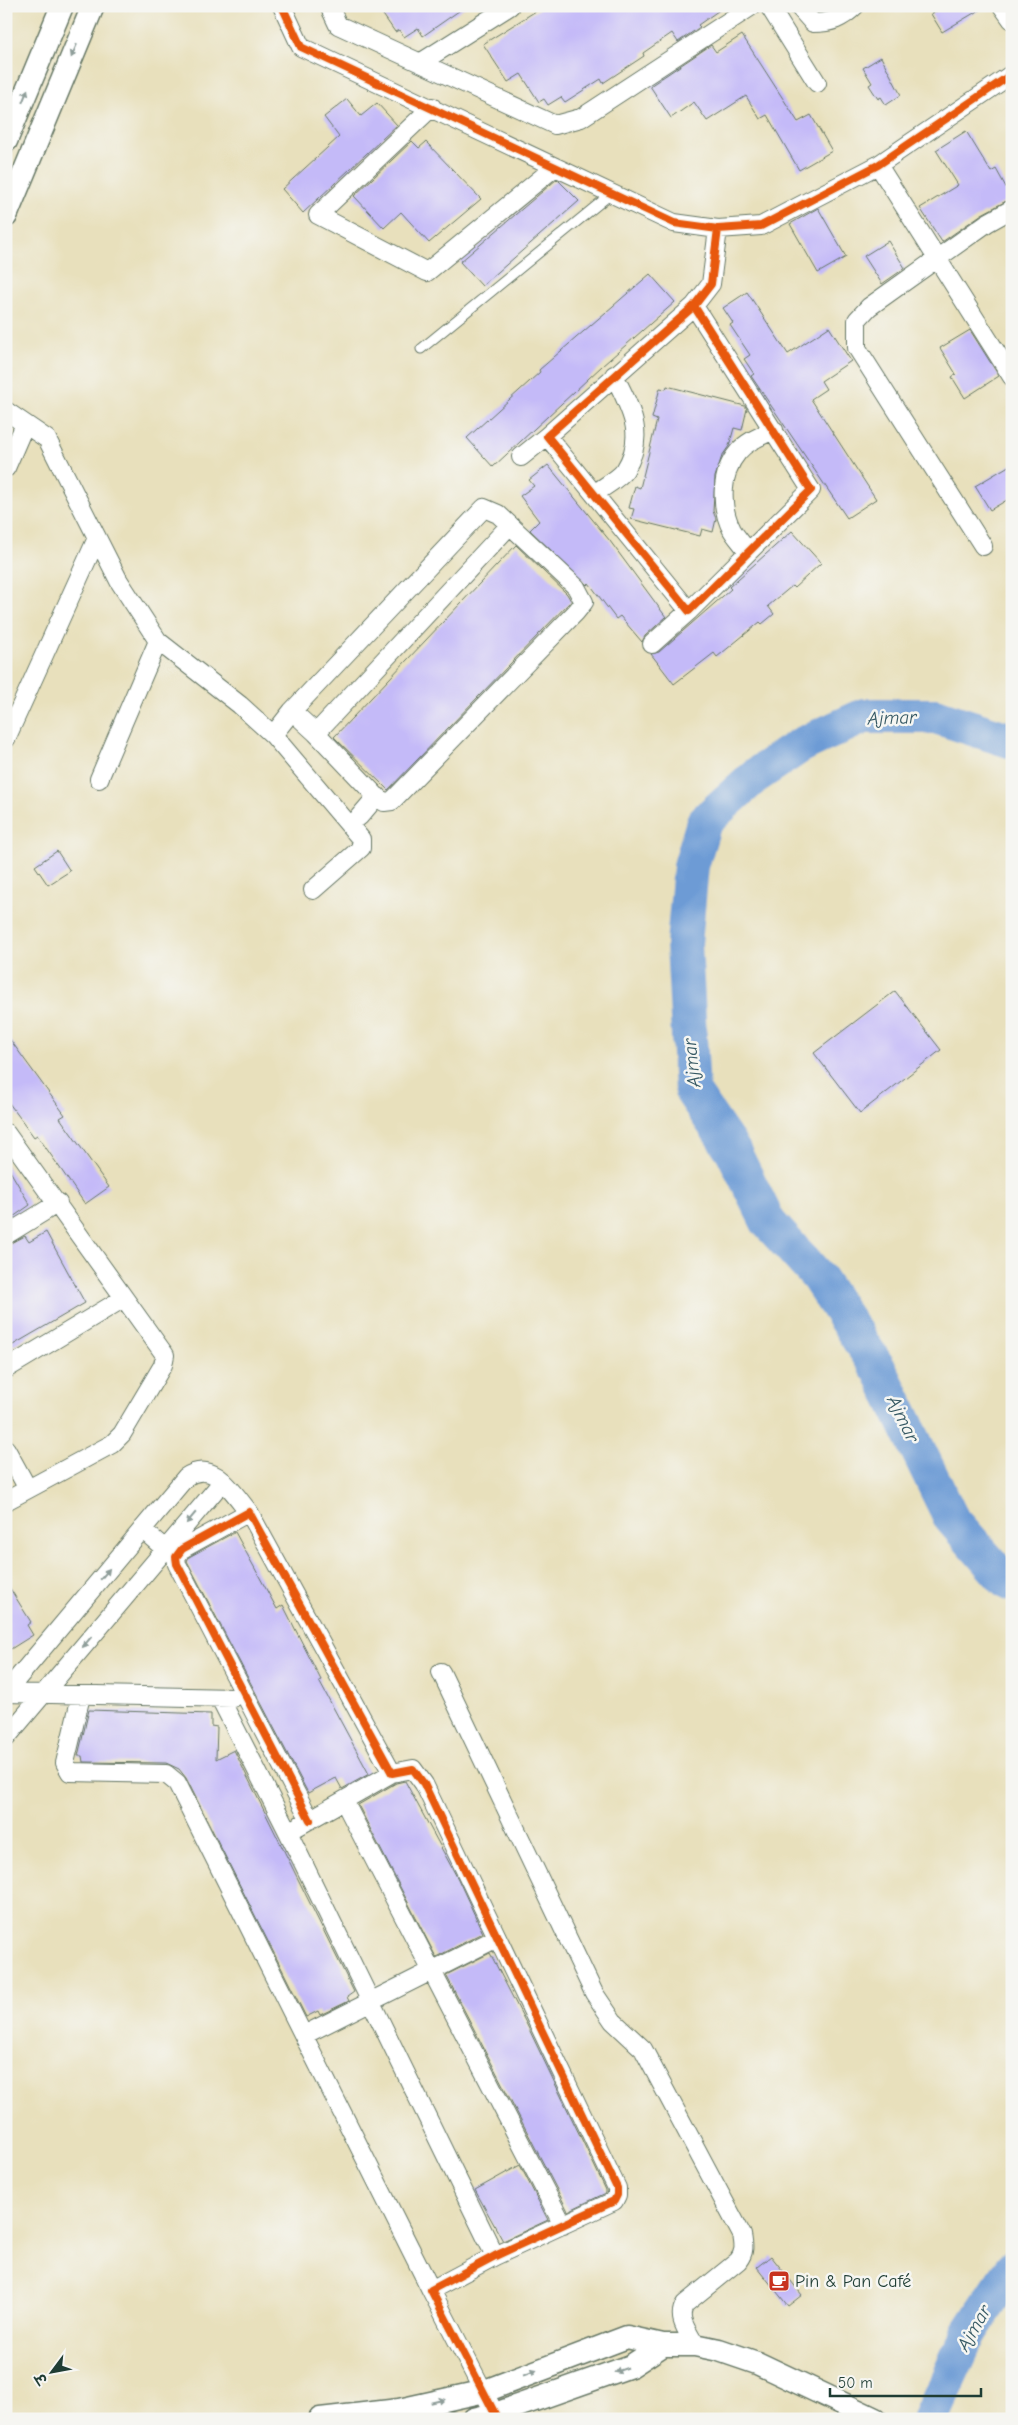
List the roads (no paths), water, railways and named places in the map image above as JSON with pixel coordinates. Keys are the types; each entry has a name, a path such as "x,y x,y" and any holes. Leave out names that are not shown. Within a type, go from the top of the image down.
{"street":[{"path":"6,141 62,6"},
{"path":"6,216 93,6"},
{"path":"282,6 301,47 674,223 718,229 761,226 878,165 1012,74"},
{"path":"329,6 338,25 555,124 581,118 752,6"},
{"path":"420,63 510,6"},
{"path":"770,6 817,83"},
{"path":"798,6 813,22 826,23 844,17 855,6"},
{"path":"1002,6 1012,20"},
{"path":"432,108 318,215 427,272 555,167"},
{"path":"878,165 1010,371"},
{"path":"983,546 857,348 857,320 869,307 938,260 987,223 1012,209"},
{"path":"521,457 694,306 711,284 718,229"},
{"path":"652,644 689,611 811,490 694,306"},
{"path":"594,494 624,471 634,448 636,426 614,376"},
{"path":"6,411 48,439 119,581 158,641 240,705 273,735 361,839 361,848 313,890"},
{"path":"6,468 25,424"},
{"path":"748,552 732,530 726,512 723,492 727,473 737,453 752,440 774,430"},
{"path":"547,436 689,611"},
{"path":"273,735 292,711 484,508 498,514 576,586 584,602 392,801 384,802 377,796 292,711"},
{"path":"316,734 510,525"},
{"path":"6,739 97,538"},
{"path":"99,779 158,641"},
{"path":"359,817 377,796"},
{"path":"6,1133 58,1203 165,1355 163,1365 122,1434 112,1444 6,1501"},
{"path":"6,1235 58,1203"},
{"path":"6,1369 124,1298"},
{"path":"6,1449 28,1489"},
{"path":"6,1692 186,1478 194,1472 205,1470 223,1481 249,1512 392,1773"},
{"path":"6,1738 223,1481"},
{"path":"249,1512 182,1549 176,1557 176,1564 310,1820"},
{"path":"142,1529 166,1549"},
{"path":"441,1672 594,1993 613,2021 643,2049 742,2235 743,2255 685,2304 681,2311 682,2320 695,2345"},
{"path":"6,1692 81,1696 246,1698"},
{"path":"81,1696 65,1763 70,1772 166,1774 177,1784 431,2290 485,2390 485,2416 631,2366 663,2345"},
{"path":"220,1698 288,1832 495,2256"},
{"path":"288,1832 392,1773 413,1769 424,1784 617,2188 617,2195 614,2200 495,2256 431,2290"},
{"path":"344,1801 563,2225"},
{"path":"304,2035 432,1973 497,1938"},
{"path":"320,2419 400,2410 485,2390 627,2337 663,2345 695,2345 757,2363 875,2419"}],"lane":[{"path":"421,349 612,193"}],"waterway":[{"name":"Ajmar","path":"1012,741 935,716 864,716 801,745 755,776 704,822 691,866 684,944 692,1091 733,1151 768,1222 818,1277 880,1371 951,1518 1006,1581 1012,1584"},
{"name":"Ajmar","path":"930,2419 969,2333 1012,2268"}],"place":[{"name":"Pin & Pan Café","path":"779,2281"}]}
